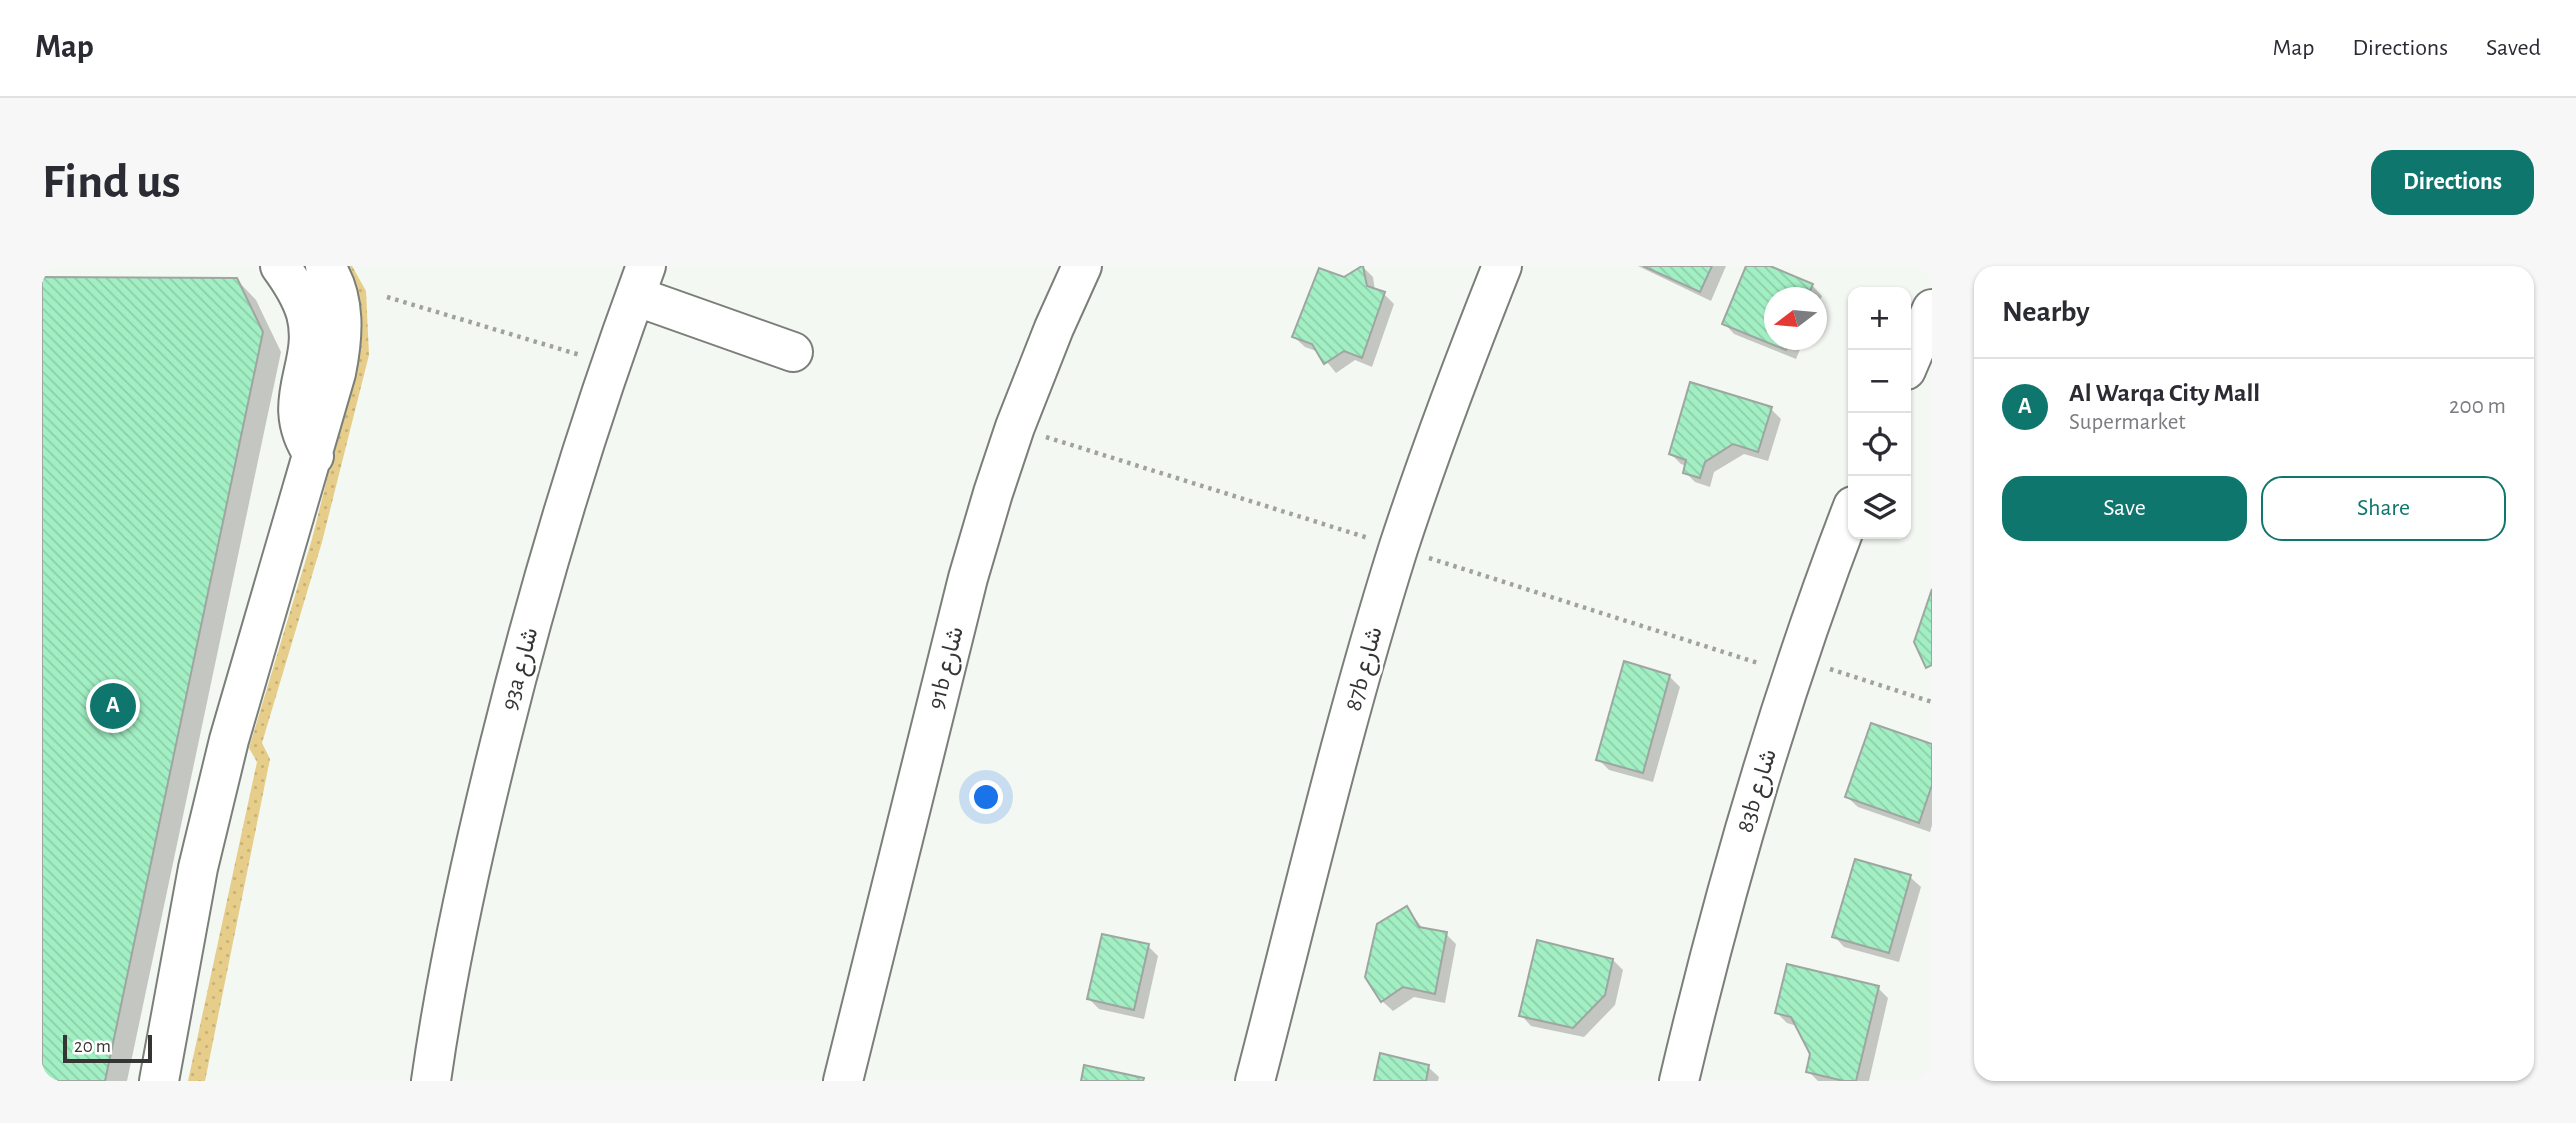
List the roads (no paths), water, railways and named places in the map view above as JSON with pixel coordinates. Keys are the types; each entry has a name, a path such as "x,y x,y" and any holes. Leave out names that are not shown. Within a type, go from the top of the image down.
{"street":[{"path":"280,266 300,298 306,315 307,350 298,394 297,415 301,434 314,456"},
{"path":"159,1081 198,867 223,766 314,456 343,340 340,305 325,266"},
{"name":"91b شارع","path":"842,1081 968,578 989,505 1015,427 1082,266"},
{"name":"87b شارع","path":"1255,1081 1365,663 1399,548 1465,359 1502,266"},
{"path":"640,281 793,352"},
{"name":"93a شارع","path":"431,1081 452,952 517,676 561,519 640,281"},
{"path":"1911,358 1932,309"},
{"name":"83b شارع","path":"1679,1081 1703,981 1758,785 1848,520"}],"place":[{"name":"Al Warqa City Mall","path":"113,706"}]}
